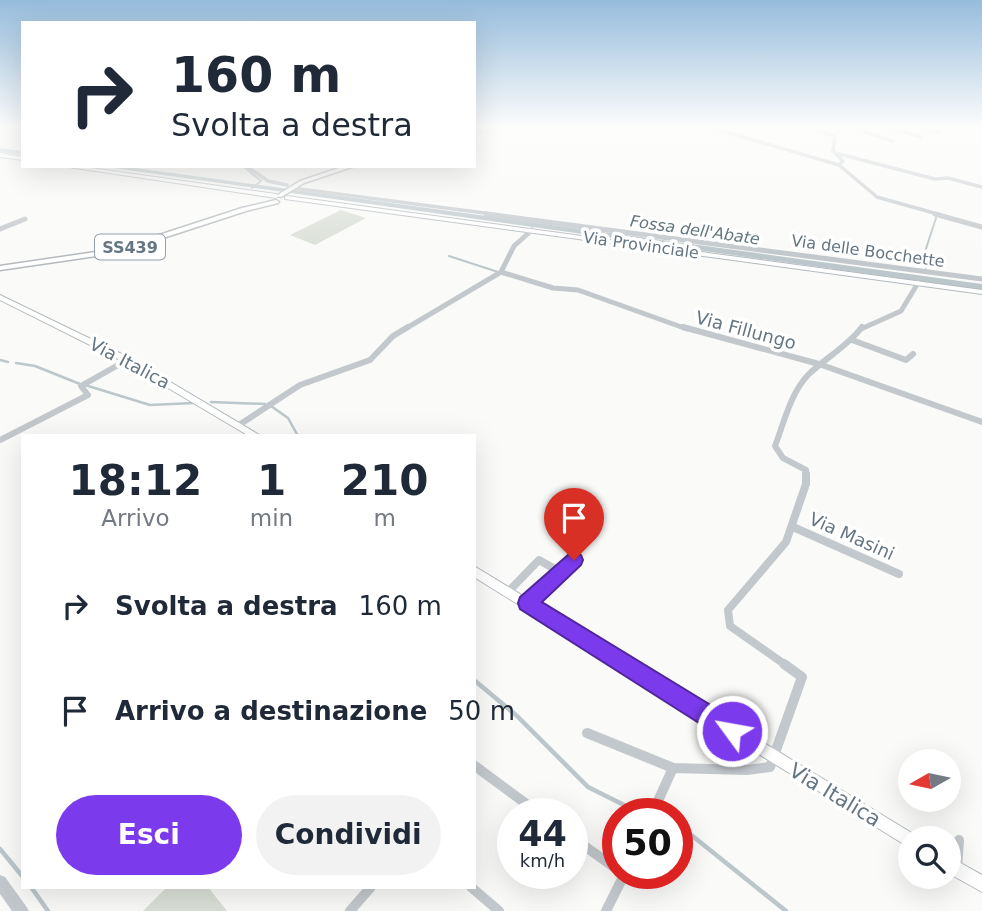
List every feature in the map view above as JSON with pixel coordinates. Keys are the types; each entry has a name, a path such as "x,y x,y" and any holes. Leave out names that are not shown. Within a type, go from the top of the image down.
{"main road":[{"name":"Via Provinciale","path":"87,170 277,198 982,292"},
{"path":"277,198 292,187 342,170"},
{"name":"SS439","path":"0,268 117,251 277,198"},
{"name":"Via Italica","path":"0,297 127,360 253,434"},
{"name":"Via Italica","path":"476,572 898,833"},
{"path":"961,871 982,884"}],"street":[{"name":"Via delle Bocchette","path":"251,170 268,181 292,187 982,279"},
{"path":"845,170 877,197 931,215 982,227"},
{"path":"896,170 935,180 946,178 982,187"},
{"path":"0,229 25,219"},
{"path":"974,225 982,222"},
{"path":"239,425 300,385 363,364 393,336 501,272 514,246 531,234 531,230"},
{"name":"Via Fillungo","path":"501,272 553,288 578,290 693,331 741,341 819,364 982,422"},
{"name":"Via Masini","path":"774,758 802,677 730,626 727,618 728,610 786,542 793,527 808,473 779,454 775,446 796,390 819,364 852,340 864,326 901,311 918,283"},
{"path":"852,340 906,360 913,354"},
{"path":"0,440 88,395 83,385 127,360"},
{"name":"Via Masini","path":"793,527 899,574"},
{"path":"508,592 539,560 559,572"},
{"path":"527,603 574,560"},
{"path":"587,733 673,768 747,770 770,766 774,758"},
{"path":"476,767 518,798"},
{"path":"659,798 673,768"},
{"path":"0,881 21,911"},
{"path":"350,911 369,889"},
{"path":"473,889 499,911"},
{"path":"606,911 615,889"}],"shaded area":[{"path":"341,210 366,218 315,245 290,235"},
{"path":"165,889 210,889 227,911 143,911"}],"waterway":[{"name":"Fossa dell'Abate","path":"129,170 982,287"},
{"path":"247,170 261,181 252,188"},
{"path":"926,268 922,261 936,218"},
{"path":"449,256 498,272"},
{"path":"0,360 8,362"},
{"path":"16,363 35,366 80,384"},
{"path":"85,385 150,405 194,403"},
{"path":"211,402 265,404"},
{"path":"271,406 288,418 297,434"},
{"path":"476,682 516,715 588,787 610,798"},
{"path":"693,836 786,911"},
{"path":"0,849 21,875"},
{"path":"32,889 48,911"}],"route":[{"path":"574,560 527,603 732,731"}]}
